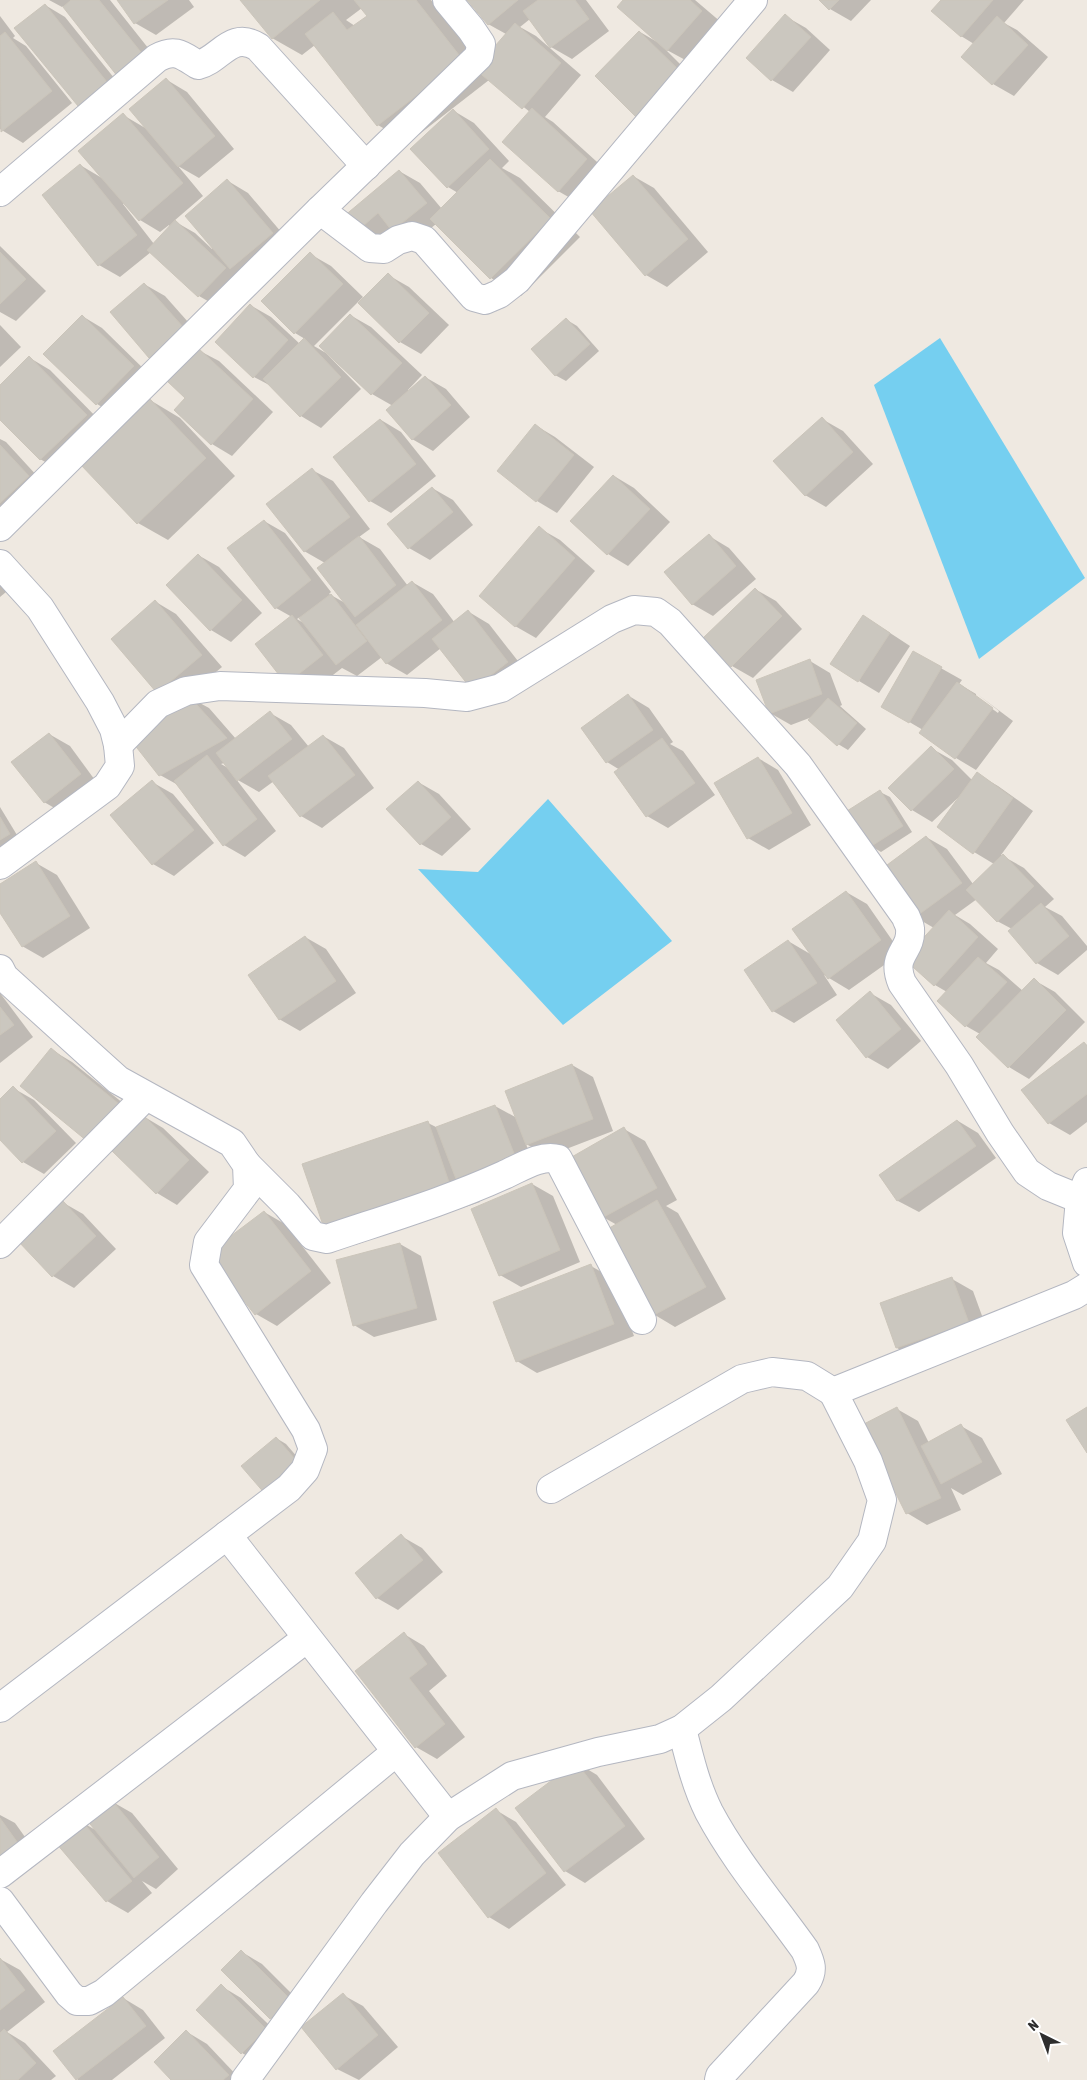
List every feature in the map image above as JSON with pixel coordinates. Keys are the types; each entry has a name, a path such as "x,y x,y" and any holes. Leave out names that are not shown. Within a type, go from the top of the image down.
{"street":[{"path":"0,527 320,210 479,56 481,44 447,0"},
{"path":"320,210 370,248 384,249 398,240 412,236 424,240 474,296 485,300 499,294 517,280 753,0"},
{"path":"0,192 157,58 167,53 178,54 198,65 208,62 226,47 240,42 252,43 258,47 366,166"},
{"path":"0,564 45,616 100,702 114,729 120,766 107,786 0,865"},
{"path":"118,745 158,704 186,691 220,686 425,693 467,697 502,688 612,619 634,610 656,612 670,622 798,765 906,917 910,929 908,940 898,962 898,973 902,983 959,1065 1000,1133 1027,1172 1048,1186 1083,1190 1077,1233 1087,1263"},
{"path":"0,969 4,977 118,1080 145,1097 232,1143 247,1165 287,1204 314,1236 327,1239 484,1184 536,1161 550,1157 558,1160 642,1320"},
{"path":"0,1244 145,1097"},
{"path":"0,1708 289,1488 305,1470 313,1449 306,1430 204,1265 208,1242 248,1189 247,1165"},
{"path":"833,1392 1074,1296 1087,1287"},
{"path":"245,2080 412,1854 448,1817 512,1776 598,1752 660,1739 682,1729 721,1698 840,1587 872,1541 882,1500 868,1461 833,1392 806,1376 772,1372 742,1379 550,1490"},
{"path":"227,1535 448,1817"},
{"path":"0,1874 307,1638"},
{"path":"682,1729 692,1767 709,1812 737,1857 805,1950 811,1964 812,1974 806,1983 720,2076 719,2080"},
{"path":"0,1901 69,1994 77,2002 89,2001 104,1993 396,1752"}],"water":[{"path":"940,338 1085,578 979,659 874,385"},
{"path":"548,799 672,941 563,1025 418,869 478,872"}],"building":[{"path":"71,0 99,0 144,56 118,77 63,7"},
{"path":"117,0 168,0 134,24"},
{"path":"240,0 320,0 272,39"},
{"path":"354,0 416,0 463,60 377,126 305,34 333,12 347,30 367,16"},
{"path":"467,0 518,0 488,25"},
{"path":"538,0 575,0 589,19 550,48 523,11"},
{"path":"623,0 690,0 702,11 667,51 617,7"},
{"path":"819,0 839,0 829,10"},
{"path":"941,0 993,0 961,37 931,11"},
{"path":"45,4 107,82 78,106 14,28"},
{"path":"785,14 811,37 771,81 746,58"},
{"path":"997,16 1028,45 992,85 961,57"},
{"path":"515,23 561,63 522,109 475,69"},
{"path":"639,31 681,72 636,117 595,76"},
{"path":"5,32 52,91 1,132 0,36"},
{"path":"166,78 215,136 178,167 129,109"},
{"path":"532,108 587,159 558,192 502,142"},
{"path":"453,109 489,149 447,188 410,149"},
{"path":"123,113 183,183 139,221 78,151"},
{"path":"490,159 551,219 490,279 430,219"},
{"path":"80,164 137,235 98,266 42,195"},
{"path":"399,170 427,203 392,231 378,213 355,233 343,217"},
{"path":"633,175 688,239 645,276 590,211"},
{"path":"227,179 273,233 230,269 185,216"},
{"path":"175,220 226,268 198,297 147,250"},
{"path":"0,252 26,279 0,304"},
{"path":"310,252 343,284 294,334 261,301"},
{"path":"388,273 429,313 399,343 358,303"},
{"path":"144,283 184,328 149,358 110,312"},
{"path":"250,304 288,340 253,378 215,342"},
{"path":"350,314 402,363 371,395 319,346"},
{"path":"82,315 134,366 96,405 43,354"},
{"path":"566,318 590,344 555,376 531,349"},
{"path":"304,338 341,377 300,417 263,379"},
{"path":"198,348 253,399 211,445 174,410 185,398 167,381"},
{"path":"29,356 87,415 40,460 0,420 0,385"},
{"path":"425,376 451,405 412,440 386,410"},
{"path":"150,399 206,458 137,524 81,465"},
{"path":"822,417 853,452 805,496 773,461"},
{"path":"380,419 416,464 369,502 333,457"},
{"path":"535,424 574,455 536,502 497,471"},
{"path":"0,445 29,476 0,503"},
{"path":"312,468 350,517 304,552 266,504"},
{"path":"613,475 650,509 607,555 570,521"},
{"path":"432,487 453,512 408,549 387,524"},
{"path":"264,520 311,580 275,609 227,548"},
{"path":"539,526 575,558 515,627 479,596"},
{"path":"709,534 736,566 692,605 664,572"},
{"path":"359,536 396,585 355,617 317,568"},
{"path":"198,554 242,600 210,631 166,585"},
{"path":"412,581 442,620 386,664 356,625"},
{"path":"755,588 782,616 731,667 703,638"},
{"path":"331,594 367,641 336,665 299,618"},
{"path":"155,600 202,655 157,693 111,639"},
{"path":"468,610 508,662 472,690 432,639"},
{"path":"292,615 323,655 286,684 255,644"},
{"path":"863,615 890,633 858,682 830,664"},
{"path":"913,651 942,667 909,723 881,707"},
{"path":"810,659 822,694 769,714 756,680"},
{"path":"957,682 993,708 955,759 919,733"},
{"path":"628,694 653,730 606,763 581,728"},
{"path":"188,695 227,738 159,776 130,739"},
{"path":"828,698 857,723 837,746 808,720"},
{"path":"270,711 292,739 237,781 216,753"},
{"path":"49,733 81,774 44,803 11,762"},
{"path":"323,735 355,775 300,817 268,776"},
{"path":"662,738 695,783 646,817 614,772"},
{"path":"931,746 954,769 911,811 888,788"},
{"path":"207,755 257,819 223,846 174,781"},
{"path":"758,757 792,813 747,839 714,783"},
{"path":"977,772 1013,798 973,854 937,827"},
{"path":"152,780 194,830 152,865 110,815"},
{"path":"418,781 451,817 420,845 386,809"},
{"path":"880,790 903,826 870,847 847,811"},
{"path":"0,817 10,834 0,840"},
{"path":"926,836 962,883 914,918 879,871"},
{"path":"1003,854 1034,886 997,922 966,890"},
{"path":"36,861 70,916 22,947 0,913 0,884"},
{"path":"846,891 881,940 828,979 792,929"},
{"path":"1041,903 1069,936 1036,964 1008,931"},
{"path":"949,910 978,937 934,986 904,959"},
{"path":"305,936 336,981 279,1020 248,975"},
{"path":"788,940 817,983 772,1012 744,970"},
{"path":"978,957 1007,982 965,1027 937,1001"},
{"path":"1034,978 1066,1010 1008,1068 976,1037"},
{"path":"870,991 901,1029 866,1058 836,1020"},
{"path":"0,1007 14,1025 0,1035"},
{"path":"1084,1042 1087,1046 1087,1094 1048,1124 1021,1090"},
{"path":"51,1048 119,1104 87,1141 20,1086"},
{"path":"572,1064 593,1119 526,1145 505,1091"},
{"path":"13,1086 56,1131 22,1163 0,1140 0,1099"},
{"path":"495,1105 515,1156 456,1179 436,1127"},
{"path":"142,1114 189,1160 156,1194 109,1148"},
{"path":"957,1120 976,1146 897,1201 879,1175"},
{"path":"428,1121 450,1185 324,1228 302,1164"},
{"path":"624,1127 657,1188 602,1218 570,1158"},
{"path":"532,1183 560,1250 499,1276 471,1209"},
{"path":"62,1200 96,1236 52,1277 18,1241"},
{"path":"657,1200 706,1287 654,1315 606,1230"},
{"path":"264,1211 311,1271 255,1315 207,1254"},
{"path":"400,1243 417,1308 353,1326 336,1260"},
{"path":"591,1264 614,1324 516,1362 493,1302"},
{"path":"952,1277 969,1323 896,1348 880,1303"},
{"path":"897,1407 941,1498 906,1514 862,1425"},
{"path":"1087,1407 1087,1453 1066,1420"},
{"path":"961,1424 982,1462 941,1484 921,1446"},
{"path":"276,1437 301,1466 266,1495 241,1466"},
{"path":"401,1534 423,1560 376,1599 355,1573"},
{"path":"404,1632 427,1664 409,1678 445,1724 415,1748 355,1671"},
{"path":"576,1762 625,1826 564,1872 515,1808"},
{"path":"111,1799 159,1857 134,1878 86,1819"},
{"path":"496,1808 546,1873 488,1918 438,1853"},
{"path":"0,1818 20,1846 0,1860"},
{"path":"82,1821 132,1881 106,1902 56,1843"},
{"path":"241,1950 290,1999 270,2019 221,1970"},
{"path":"0,1958 25,1990 0,2010"},
{"path":"221,1984 266,2029 241,2054 196,2010"},
{"path":"343,1993 378,2035 336,2070 301,2027"},
{"path":"123,1997 146,2026 76,2080 53,2051"},
{"path":"4,2029 36,2063 18,2080 0,2080 0,2033"},
{"path":"186,2030 229,2075 223,2080 171,2080 154,2062"}]}
